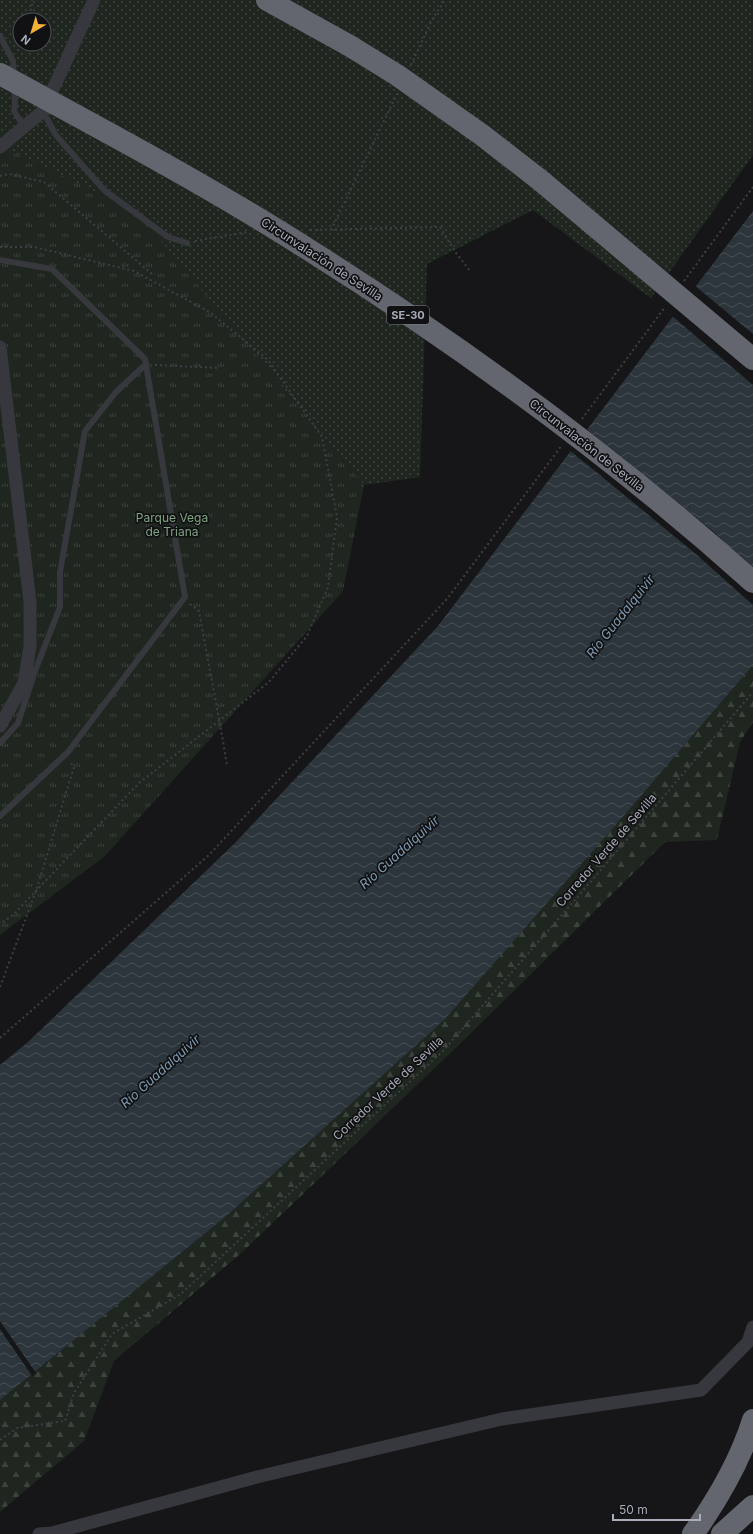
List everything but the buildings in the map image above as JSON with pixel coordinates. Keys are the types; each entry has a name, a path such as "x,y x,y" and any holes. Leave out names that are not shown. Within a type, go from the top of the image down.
{"highway":[{"path":"266,0 350,46 482,134 540,180 753,359"},
{"name":"Circunvalación de Sevilla","path":"0,74 186,176 270,226 364,285 466,354 557,421 641,487 753,582"},
{"path":"693,1534 721,1492 735,1464 753,1420"},
{"path":"722,1534 753,1506"}],"street":[{"path":"0,147 43,111 94,0"},
{"path":"0,347 30,602 30,646 24,683 0,726"},
{"path":"39,1534 52,1533 257,1477 502,1419 701,1390 748,1342 753,1327"}],"lane":[{"path":"0,36 13,61 14,111 24,127"},
{"path":"43,111 55,134 104,190 168,237 187,243"},
{"path":"0,260 52,269 145,359 185,597 64,756 0,816"},
{"path":"0,743 18,722 35,671 60,607 60,572 85,431 116,392 146,364"}],"path":[{"path":"30,12 32,0"},
{"path":"410,68 433,18 445,0"},
{"path":"331,230 399,89"},
{"path":"0,176 9,174 44,182 152,274"},
{"path":"683,282 753,187"},
{"path":"304,230 440,227 456,253 471,272"},
{"path":"187,243 248,232"},
{"path":"0,247 34,247 134,271 211,313 267,359 322,437 337,517 328,587 307,636 270,682 139,784 13,915 0,924"},
{"path":"580,422 669,301"},
{"path":"146,364 219,368"},
{"path":"0,1038 209,855 447,599 566,441"},
{"path":"183,599 199,611 227,766"},
{"name":"Corredor Verde de Sevilla","path":"0,1440 17,1428 65,1421 74,1393 112,1334 181,1294 442,1050 594,878 753,692"},
{"path":"0,987 36,891 74,766 64,756"}],"green space":[{"path":"0,0 753,0 753,155 651,298 533,210 427,264 420,477 364,485 137,214 0,146"},
{"name":"Parque Vega de Triana","path":"0,145 137,212 364,485 343,591 105,856 0,935"},
{"path":"753,665 753,722 740,742 717,840 665,842 465,1039 239,1255 114,1361 84,1441 0,1512 0,1400 224,1218 634,804"}],"water":[{"name":"Río Guadalquivir","path":"753,211 753,665 634,804 444,1020 224,1218 0,1400 0,1065 28,1042 235,843 438,626"}],"pier":[{"path":"694,285 753,334 753,385 671,315"},
{"path":"585,428 715,533 753,570 753,605 697,555 569,450"},
{"path":"0,1321 36,1373 32,1376 0,1329"}]}
